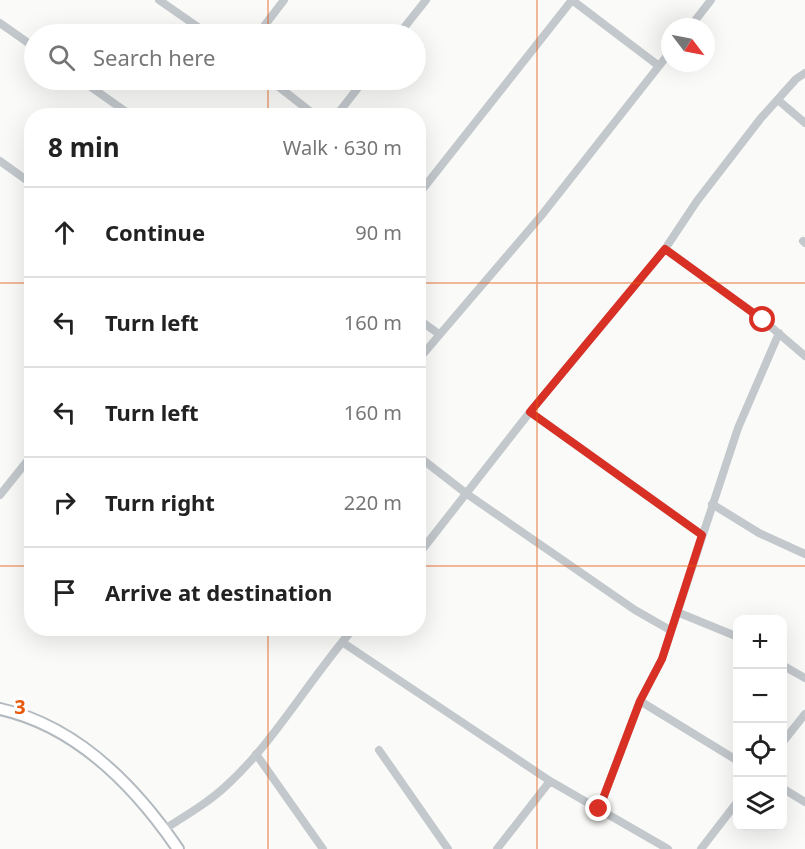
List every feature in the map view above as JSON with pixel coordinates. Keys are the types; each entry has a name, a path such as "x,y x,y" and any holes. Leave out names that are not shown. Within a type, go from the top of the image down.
{"street":[{"path":"159,0 194,24"},
{"path":"266,24 284,0"},
{"path":"407,24 426,0"},
{"path":"426,185 572,0 659,66"},
{"path":"697,18 711,0"},
{"path":"0,23 24,40"},
{"path":"426,350 541,216 661,63"},
{"path":"426,545 530,412 665,249 697,201 778,100 805,73"},
{"path":"95,90 121,108"},
{"path":"283,90 306,108"},
{"path":"342,108 356,90"},
{"path":"778,100 805,123"},
{"path":"0,160 24,178"},
{"path":"665,249 779,333 805,356"},
{"path":"426,325 439,334"},
{"path":"599,809 640,701 662,659 738,428 779,333"},
{"path":"530,412 702,535"},
{"path":"426,462 467,494 635,610 670,630"},
{"path":"0,495 24,465"},
{"path":"712,504 759,533 805,554"},
{"path":"677,612 733,636"},
{"path":"163,830 196,810 227,786 256,754 347,636"},
{"path":"342,642 550,781 668,849"},
{"path":"787,667 805,678"},
{"path":"640,701 733,758"},
{"path":"0,710 44,724 81,746 112,770 178,849"},
{"path":"787,738 805,714"},
{"path":"380,750 448,849"},
{"path":"256,754 323,849"},
{"path":"497,849 550,781"},
{"path":"787,791 805,802"},
{"path":"701,849 733,807"}],"route":[{"path":"599,809 640,701 662,659 702,535 530,412 665,249 763,320"}]}
